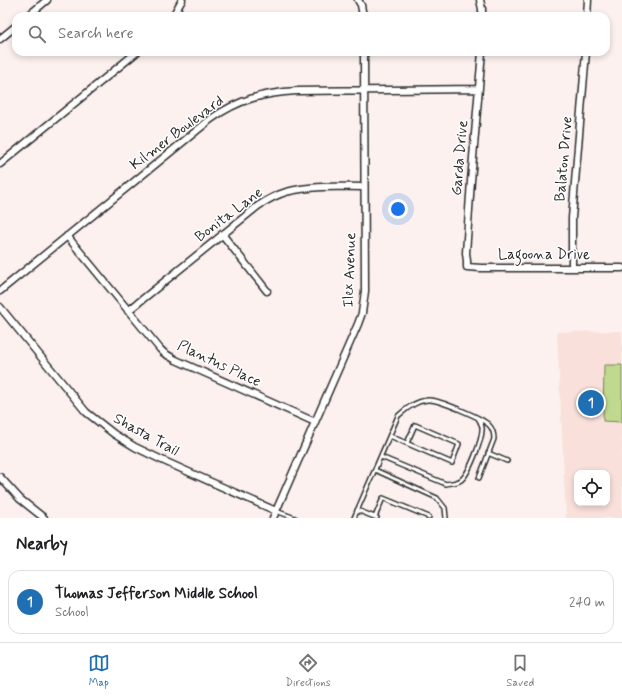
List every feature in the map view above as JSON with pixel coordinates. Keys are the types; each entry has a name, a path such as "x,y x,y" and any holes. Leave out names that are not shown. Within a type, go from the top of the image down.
{"street":[{"path":"33,12 47,0"},
{"path":"175,12 182,0"},
{"path":"358,0 362,12"},
{"path":"480,0 482,12"},
{"path":"588,0 588,12"},
{"path":"0,39 12,29"},
{"path":"0,164 132,56"},
{"name":"Ilex Avenue","path":"273,518 362,313 364,291 364,56"},
{"name":"Garda Drive","path":"467,267 466,253 471,181 482,56"},
{"name":"Balaton Drive","path":"572,268 572,218 586,56"},
{"name":"Kilmer Boulevard","path":"0,291 221,112 241,102 255,97 279,92 297,91 479,89"},
{"name":"Bonita Lane","path":"128,311 222,234 267,200 286,192 299,189 320,187 364,187"},
{"path":"222,234 267,291"},
{"name":"Plantus Place","path":"67,236 160,349 171,358 315,422"},
{"name":"Lagoona Drive","path":"467,267 622,268"},
{"name":"Shasta Trail","path":"0,307 86,412 114,434 135,447 164,461 276,510"},
{"path":"0,477 20,499 44,518"}],"lane":[{"path":"354,518 398,416 409,407 420,402 430,400 440,402 488,423 492,428 494,439 479,478"},
{"path":"381,457 446,484 454,483 461,480 466,474 481,438 482,424 478,418"},
{"path":"390,436 452,463 459,444 414,425 407,443"},
{"path":"488,453 507,461"},
{"path":"375,470 437,498 446,508 446,518"},
{"path":"357,510 376,518 382,498 429,517 428,518"},
{"path":"276,510 295,518"}],"shaded area":[{"path":"622,331 622,518 566,518 557,332"}],"green space":[{"path":"604,365 622,365 622,422 603,421"}],"place":[{"name":"Thomas Jefferson Middle School","path":"591,403"}]}
